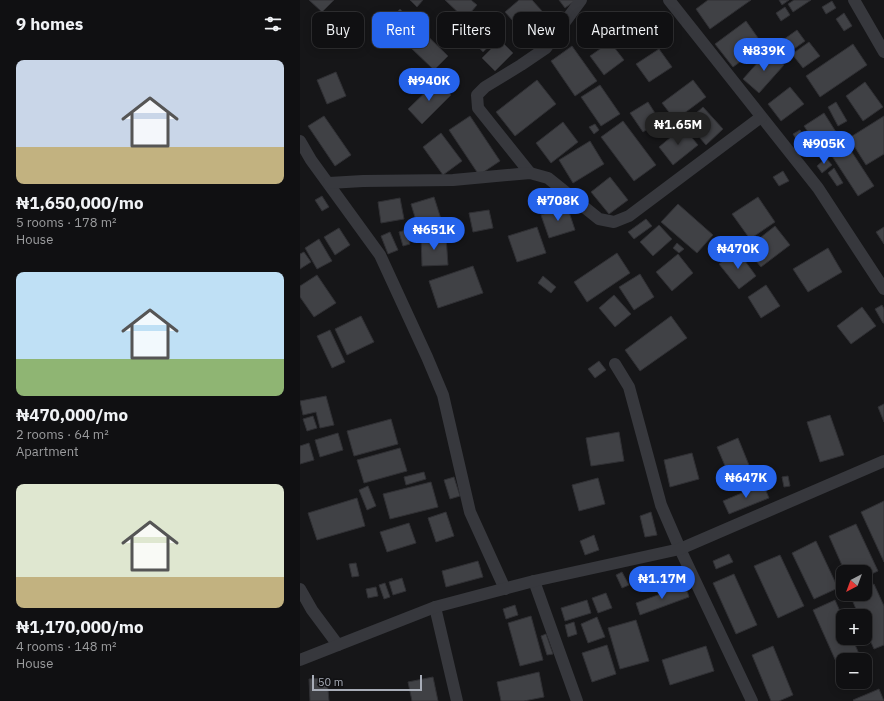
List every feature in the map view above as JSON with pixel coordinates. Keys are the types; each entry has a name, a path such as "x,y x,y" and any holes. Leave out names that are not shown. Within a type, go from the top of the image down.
{"street":[{"path":"530,173 478,108 477,95 485,87 546,48 581,0"},
{"path":"669,0 818,188 884,289"},
{"path":"854,0 884,52"},
{"path":"328,183 453,180 530,173 548,178 598,219 614,222 629,216 761,117"},
{"path":"300,141 311,160 380,255 428,357 443,395 470,512 505,589"},
{"path":"615,364 629,387 661,505 680,549 752,701"},
{"path":"300,660 435,607 534,581 680,549 884,461"},
{"path":"534,581 577,701"},
{"path":"300,589 312,610 338,645"},
{"path":"435,607 457,701"}],"building":[{"path":"309,0 334,0 322,12"},
{"path":"410,0 423,0 417,7"},
{"path":"445,0 471,0 477,5 471,12 458,12"},
{"path":"519,0 532,0 542,11 513,12 513,21 505,12"},
{"path":"559,0 576,0 565,8"},
{"path":"708,0 751,0 710,29 696,9"},
{"path":"779,0 789,0 782,5"},
{"path":"794,0 811,0 793,12 788,4"},
{"path":"832,1 836,8 826,14 822,7"},
{"path":"785,7 790,15 781,21 776,13"},
{"path":"844,13 852,26 844,31 836,19"},
{"path":"746,21 763,45 733,67 715,44"},
{"path":"797,30 805,41 791,51 783,40"},
{"path":"429,37 437,45 437,48 440,48 448,56 434,70 411,48 429,48"},
{"path":"809,42 820,56 803,68 792,54"},
{"path":"853,44 867,65 820,97 806,76"},
{"path":"505,45 513,53 495,71 482,58 492,48 505,48"},
{"path":"572,46 597,81 575,96 551,61"},
{"path":"479,48 487,48 483,52"},
{"path":"601,48 615,48 624,60 604,75 590,56"},
{"path":"659,49 672,67 649,82 636,64"},
{"path":"768,51 784,65 759,93 743,79"},
{"path":"336,72 346,96 327,104 317,80"},
{"path":"537,80 556,104 515,136 496,112"},
{"path":"693,80 706,97 675,120 662,103"},
{"path":"437,81 451,95 422,124 408,109"},
{"path":"865,82 883,107 863,121 846,96"},
{"path":"600,85 620,114 601,126 581,97"},
{"path":"790,87 804,104 781,121 768,104"},
{"path":"648,102 660,121 643,132 630,113"},
{"path":"836,102 847,121 838,126 828,107"},
{"path":"703,107 723,129 706,145 686,122"},
{"path":"824,113 836,132 816,144 804,126"},
{"path":"324,116 351,155 335,166 308,126"},
{"path":"470,116 500,161 479,175 449,130"},
{"path":"884,116 884,154 866,165 849,138"},
{"path":"623,121 656,165 634,181 601,137"},
{"path":"563,122 578,142 551,163 536,143"},
{"path":"595,124 599,130 594,134 589,127"},
{"path":"683,127 698,145 673,165 659,147"},
{"path":"800,130 812,148 805,153 793,134"},
{"path":"441,133 462,161 443,175 423,147"},
{"path":"590,141 604,164 573,183 559,160"},
{"path":"846,143 874,186 858,196 830,153"},
{"path":"826,158 832,165 822,173 817,166"},
{"path":"834,168 843,183 837,186 828,173"},
{"path":"783,171 789,181 779,186 773,177"},
{"path":"610,177 628,200 609,214 591,192"},
{"path":"322,196 329,207 322,211 315,200"},
{"path":"434,197 441,219 418,227 411,204"},
{"path":"758,197 775,222 750,239 732,214"},
{"path":"400,198 404,219 381,223 378,202"},
{"path":"678,204 713,235 697,253 661,222"},
{"path":"567,206 575,230 549,238 541,215"},
{"path":"489,210 493,228 473,232 469,213"},
{"path":"646,219 652,226 634,239 628,232"},
{"path":"659,225 672,239 653,256 640,242"},
{"path":"775,226 790,245 761,267 746,249"},
{"path":"537,227 546,253 517,262 508,236"},
{"path":"884,227 884,244 876,232"},
{"path":"339,228 350,245 335,255 324,237"},
{"path":"406,230 410,244 403,246 399,232"},
{"path":"390,232 398,250 388,254 381,236"},
{"path":"446,236 448,265 422,266 421,237"},
{"path":"319,239 332,261 317,269 305,248"},
{"path":"677,243 684,249 679,253 673,248"},
{"path":"828,248 842,272 808,292 793,269"},
{"path":"737,250 756,276 739,289 719,264"},
{"path":"304,252 311,262 300,269 300,254"},
{"path":"617,253 630,273 587,302 574,282"},
{"path":"678,254 693,273 672,291 656,272"},
{"path":"473,266 483,293 438,308 429,281"},
{"path":"640,274 654,297 634,310 619,287"},
{"path":"317,275 336,303 314,317 300,297 300,286"},
{"path":"543,276 556,287 551,293 538,283"},
{"path":"766,285 780,306 761,318 748,297"},
{"path":"614,295 631,314 615,327 599,308"},
{"path":"882,305 884,309 884,323 875,309"},
{"path":"862,307 876,326 851,344 837,326"},
{"path":"361,316 374,342 347,355 335,329"},
{"path":"671,316 687,338 640,371 625,350"},
{"path":"330,330 345,362 332,368 317,336"},
{"path":"599,361 606,370 595,378 588,369"},
{"path":"326,396 334,425 320,428 316,412 303,415 300,401"},
{"path":"884,404 884,422 878,407"},
{"path":"830,415 844,455 820,462 807,422"},
{"path":"313,416 317,428 307,431 303,419"},
{"path":"391,419 398,444 354,456 347,431"},
{"path":"619,432 624,461 591,466 586,438"},
{"path":"338,433 343,450 320,457 315,440"},
{"path":"738,438 755,480 735,489 717,447"},
{"path":"309,443 314,460 300,464 300,446"},
{"path":"400,448 407,471 364,483 357,460"},
{"path":"692,453 699,479 670,487 664,460"},
{"path":"424,472 426,479 406,485 404,477"},
{"path":"788,476 790,486 784,487 782,477"},
{"path":"454,477 460,496 450,499 444,480"},
{"path":"598,478 605,504 579,511 572,485"},
{"path":"431,482 438,507 390,519 383,494"},
{"path":"763,484 769,498 729,514 723,501"},
{"path":"368,486 376,506 367,510 359,490"},
{"path":"357,498 365,526 317,540 308,513"},
{"path":"884,501 884,562 861,512"},
{"path":"446,512 454,536 436,542 428,518"},
{"path":"651,512 657,535 645,537 640,516"},
{"path":"409,523 416,543 387,552 380,532"},
{"path":"856,524 878,571 872,574 872,565 842,565 829,536"},
{"path":"594,535 599,550 585,555 580,541"},
{"path":"816,541 836,584 836,589 814,599 792,553"},
{"path":"729,554 733,562 716,569 713,561"},
{"path":"780,555 804,606 778,618 754,566"},
{"path":"478,561 483,577 446,587 442,571"},
{"path":"356,563 359,576 352,577 349,564"},
{"path":"622,572 629,585 622,588 616,575"},
{"path":"734,574 757,625 736,634 713,583"},
{"path":"402,578 406,591 393,595 389,582"},
{"path":"385,583 390,597 384,599 379,585"},
{"path":"874,584 884,606 884,645 874,649 872,645 872,609 856,609 853,601 872,601 872,585"},
{"path":"685,585 689,597 640,615 636,603"},
{"path":"376,587 378,596 368,598 366,589"},
{"path":"606,593 612,608 598,613 592,598"},
{"path":"587,600 591,613 565,621 561,608"},
{"path":"835,600 839,609 836,609 836,645 855,645 859,653 836,653 836,662 813,610"},
{"path":"515,605 518,615 506,619 503,609"},
{"path":"531,616 543,660 520,666 508,623"},
{"path":"597,617 605,637 588,643 581,624"},
{"path":"636,620 649,661 620,669 608,628"},
{"path":"574,622 577,634 568,637 565,625"},
{"path":"546,634 553,654 547,655 541,636"},
{"path":"607,645 616,674 592,682 582,653"},
{"path":"706,646 714,671 670,685 662,660"},
{"path":"773,646 793,695 779,701 771,701 752,655"},
{"path":"539,672 544,697 524,701 501,701 497,682"},
{"path":"433,677 438,701 412,701 408,682"},
{"path":"327,678 329,701 310,701 309,679"},
{"path":"879,689 884,701 853,700"}]}
